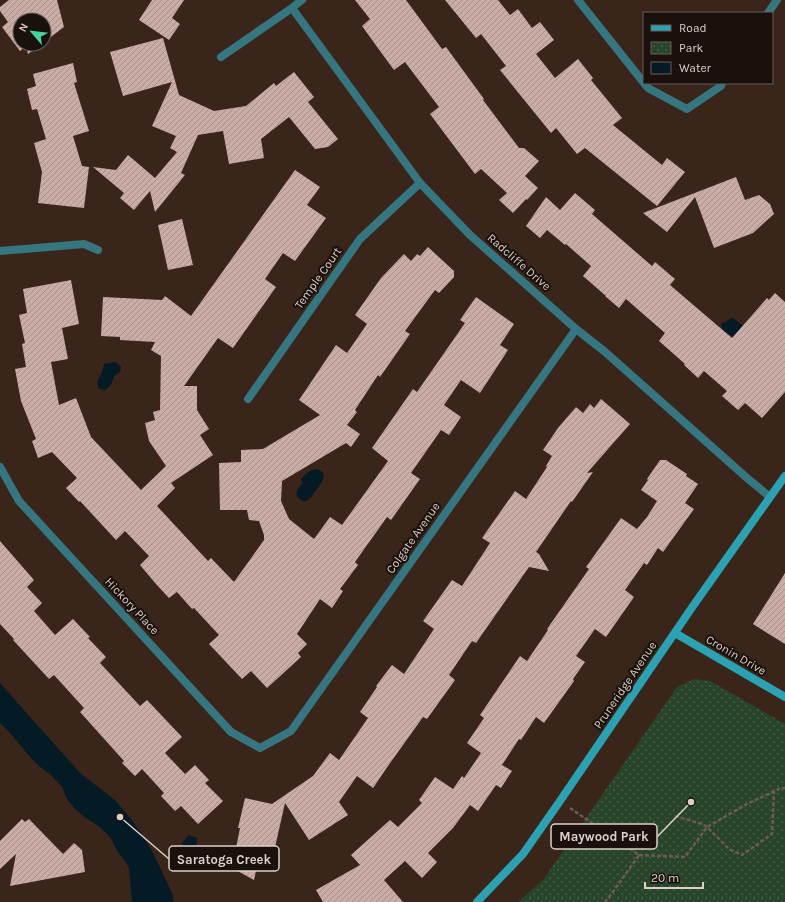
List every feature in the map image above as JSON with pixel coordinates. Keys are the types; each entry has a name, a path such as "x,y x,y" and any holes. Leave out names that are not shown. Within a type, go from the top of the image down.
{"main road":[{"name":"Pruneridge Avenue","path":"477,902 523,854 785,476"},
{"name":"Cronin Drive","path":"675,633 785,697"}],"street":[{"path":"221,57 302,0"},
{"path":"578,0 643,82"},
{"path":"769,12 777,0"},
{"name":"Radcliffe Drive","path":"292,8 420,183 470,235 770,497"},
{"path":"645,84 648,88 687,109 721,86 722,84"},
{"name":"Temple Court","path":"248,399 360,239 420,183"},
{"path":"0,252 84,244 98,250"},
{"name":"Colgate Avenue","path":"260,748 291,731 576,329"},
{"name":"Hickory Place","path":"0,467 19,501 231,732 260,748"}],"path":[{"path":"560,801 639,855 685,857 707,827 747,804 785,788"},
{"path":"675,816 702,824 707,827 729,850 742,855 772,834 774,792"},
{"path":"605,902 639,855"}],"green space":[{"path":"694,679 710,681 785,724 785,902 518,902 543,880 677,687"}],"water":[{"path":"733,318 755,335 736,338 725,332 721,326 722,323"},
{"path":"116,362 121,367 120,372 114,376 111,385 105,390 99,389 97,382 104,364"},
{"path":"316,469 323,472 324,478 310,498 307,501 303,501 297,495 297,490 303,483 301,480 307,473"},
{"path":"0,683 80,773 115,800 131,819 147,842 156,859 172,893 174,902 132,902 129,868 117,851 112,840 100,827 76,810 67,799 62,787 30,757 0,723"},
{"path":"189,835 197,838 196,851 198,865 193,869 187,866 182,843"}],"building":[{"path":"9,0 57,0 64,27 52,36 52,12 12,12 12,40 2,27 8,22 0,11 0,7"},
{"path":"152,0 184,0 172,18 180,24 169,40 139,20"},
{"path":"355,0 406,0 442,49 446,47 519,148 524,148 539,161 525,176 538,188 513,213 499,200 507,193 481,169 475,174 430,114 439,107 405,62 394,70 362,26 370,19"},
{"path":"445,0 498,0 510,15 518,9 532,28 540,22 554,40 536,54 555,78 578,59 593,78 591,80 622,118 613,125 662,165 667,158 685,172 657,206 585,148 577,154 556,128 551,133 500,70 506,66 481,34 476,38"},
{"path":"163,38 179,95 214,111 246,106 274,83 276,86 294,72 314,97 308,102 338,139 328,147 315,149 289,117 261,139 264,158 229,164 223,131 198,135 181,173 185,175 155,212 150,191 134,210 120,198 124,193 93,167 116,170 128,155 155,178 177,152 170,148 176,136 152,126 172,82 123,96 110,52"},
{"path":"73,63 77,82 74,83 89,131 73,136 82,166 89,167 84,208 38,203 42,172 34,143 46,139 37,109 32,110 27,89 36,86 33,74"},
{"path":"295,170 320,187 307,205 326,218 295,261 283,253 265,279 276,287 233,348 218,338 184,386 197,386 197,410 209,429 200,435 213,455 171,483 175,488 157,506 208,561 211,558 234,582 264,540 264,535 259,521 249,520 247,510 220,510 219,463 241,462 241,450 263,449 320,415 299,400 336,345 347,353 367,324 355,315 381,278 404,254 411,261 417,254 420,256 428,247 454,271 454,277 439,293 435,290 405,331 410,334 380,377 378,375 355,410 357,412 347,425 360,434 351,447 346,443 282,481 281,501 289,519 314,539 330,517 342,525 388,461 372,448 413,389 417,392 465,323 460,320 476,297 514,324 500,345 508,350 480,393 461,380 444,405 461,417 449,435 441,430 411,473 420,479 391,520 387,517 355,562 358,565 340,589 343,591 332,608 320,599 297,634 307,644 298,653 301,657 267,688 251,671 242,679 209,644 219,635 177,592 169,598 140,565 149,556 125,531 116,540 66,488 77,478 52,452 38,458 32,441 36,439 21,401 15,369 26,367 22,344 25,343 19,315 27,313 23,289 71,280 79,324 62,328 68,359 51,362 59,405 76,398 91,437 141,490 166,466 149,441 145,423 155,420 153,412 160,410 161,356 151,350 155,342 120,340 120,337 101,336 103,297 162,300 165,296 191,316"},
{"path":"736,177 745,200 759,195 770,204 774,214 753,233 714,248 695,197 667,232 643,213"},
{"path":"575,193 595,210 592,214 652,266 655,262 675,279 670,285 732,338 767,298 769,300 775,293 785,302 785,392 762,418 745,403 738,410 722,396 727,391 704,371 698,378 684,365 685,364 659,341 665,333 626,299 619,308 605,296 583,276 591,266 566,244 565,245 547,230 540,238 526,226 546,197 560,210"},
{"path":"182,219 193,265 168,270 158,225"},
{"path":"601,399 630,424 587,473 593,472 536,552 539,554 549,571 529,567 476,643 472,641 449,675 455,680 427,719 423,717 373,788 357,776 339,802 348,815 309,840 285,803 271,865 258,862 254,880 234,869 238,853 235,853 240,828 238,828 245,798 272,804 313,776 330,753 339,760 368,718 360,712 377,687 376,686 392,665 404,674 434,629 423,621 452,580 462,586 490,543 482,538 515,491 526,499 547,467 546,466 552,456 543,450 558,428 576,407 583,413 590,404 594,408"},
{"path":"660,460 666,460 687,474 686,476 698,484 685,503 694,509 663,552 658,548 647,565 644,563 625,590 634,597 606,637 595,629 576,656 585,662 573,679 574,681 544,723 536,717 521,740 519,739 502,765 512,771 501,788 496,785 478,811 470,805 453,828 428,853 437,862 422,878 405,861 384,880 403,902 323,902 316,890 360,865 351,855 390,820 398,827 422,803 419,800 435,777 453,789 462,776 464,778 481,753 467,743 484,718 480,715 520,656 527,661 548,630 547,629 589,569 586,567 621,518 637,529 647,517 657,501 641,490"},
{"path":"0,541 34,580 27,587 42,603 34,611 55,635 73,619 106,657 100,663 140,706 147,700 182,737 165,753 185,774 195,765 209,780 205,783 223,801 198,824 181,806 175,811 161,796 164,793 142,769 135,776 122,763 124,761 80,712 84,708 54,675 49,679 0,624"},
{"path":"785,573 785,644 753,624"},
{"path":"22,819 25,822 29,819 63,854 74,843 82,850 85,872 10,886 16,854 0,869 0,841"}],"place":[{"name":"Maywood Park","path":"691,802"},
{"name":"Saratoga Creek","path":"120,817"}]}
